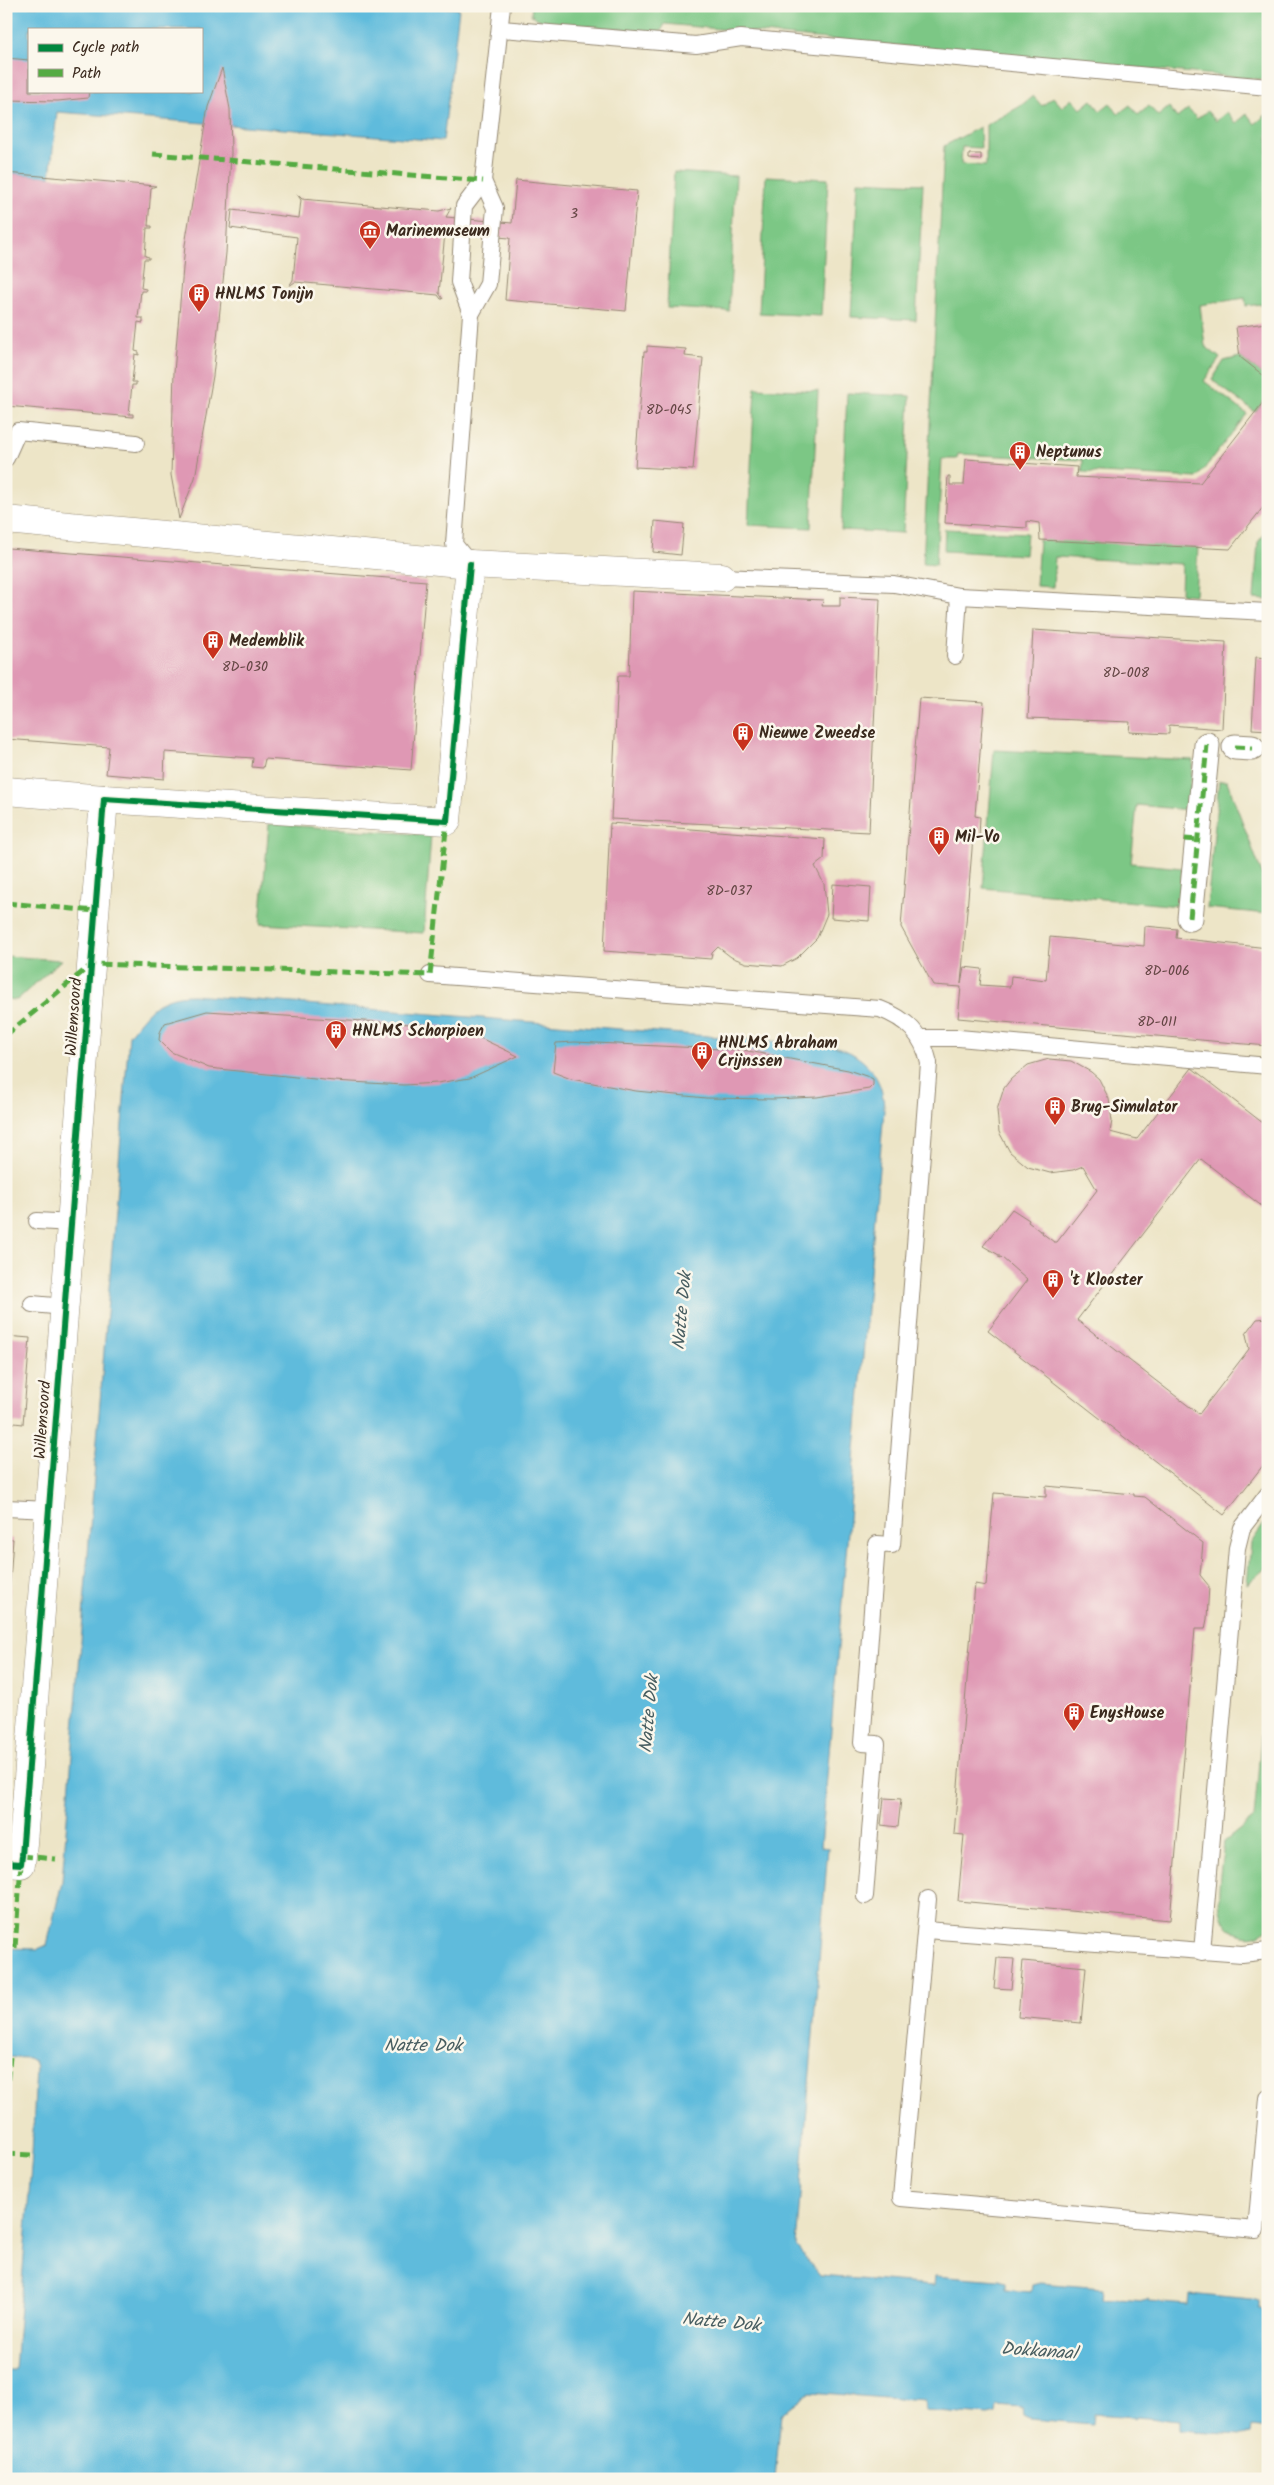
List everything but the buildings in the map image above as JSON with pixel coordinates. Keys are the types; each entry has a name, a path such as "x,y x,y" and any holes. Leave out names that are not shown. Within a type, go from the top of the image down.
{"street":[{"path":"6,520 470,564 722,577"},
{"path":"6,791 447,821 470,564"},
{"path":"1190,918 1192,840 1207,745"},
{"name":"Willemsoord","path":"6,1863 21,1864 104,799"}],"lane":[{"path":"470,564 454,544 471,314 459,282 464,206 483,181 502,6"},
{"path":"501,29 696,45 741,38 1268,87"},
{"path":"471,314 488,284 495,208 483,181"},
{"path":"6,458 18,431 136,443"},
{"path":"722,577 894,584 959,596 1268,612"},
{"path":"956,656 959,596"},
{"path":"430,975 880,1009 898,1016 912,1027 920,1038 929,1063 892,1545 877,1544 862,1743 877,1744 865,1896"},
{"path":"920,1038 959,1038 1268,1066"},
{"path":"37,1221 72,1223"},
{"path":"32,1304 65,1307"},
{"path":"1202,1952 1236,1548 1242,1528 1268,1494"},
{"path":"6,1508 49,1510"},
{"path":"928,1899 901,2198 1256,2230 1268,2098"},
{"path":"926,1930 1202,1952 1242,1954 1268,1951"}],"green space":[{"path":"532,6 1268,6 1268,80 665,24 661,31 656,32 544,22 531,15"},
{"path":"1033,96 1042,106 1053,97 1062,107 1072,99 1081,109 1092,100 1100,111 1110,103 1118,114 1130,105 1138,115 1149,106 1158,116 1169,107 1177,118 1188,109 1197,119 1207,111 1216,121 1227,112 1236,123 1247,114 1255,124 1266,115 1268,117 1268,303 1246,306 1245,298 1200,305 1205,346 1220,358 1204,381 1247,414 1197,478 1082,472 1083,460 958,454 957,459 942,459 936,565 923,564 944,146 980,127 981,148 962,147 961,164 986,166 986,125 1019,107"},
{"path":"674,172 736,176 729,311 667,308"},
{"path":"766,176 828,179 821,316 759,313"},
{"path":"858,181 923,184 916,320 851,317"},
{"path":"1240,357 1268,379 1268,396 1255,412 1212,380 1224,361"},
{"path":"755,388 818,391 811,528 748,525"},
{"path":"847,393 910,396 903,533 841,530"},
{"path":"945,529 1027,533 1025,555 944,551"},
{"path":"1268,530 1268,600 1254,599 1258,542"},
{"path":"1039,539 1198,547 1195,595 1181,594 1182,564 1055,557 1053,587 1036,586"},
{"path":"994,750 1193,760 1188,810 1137,805 1131,863 1182,868 1179,906 983,888"},
{"path":"1219,781 1227,781 1268,890 1268,914 1207,908"},
{"path":"269,824 431,835 424,933 260,924"},
{"path":"6,956 61,960 17,1000 6,999"},
{"path":"1268,1518 1268,1566 1247,1584 1251,1543"},
{"path":"1268,1660 1268,1928 1259,1934 1246,1936 1231,1930 1224,1921 1220,1910 1219,1881 1224,1842 1254,1818"}],"water":[{"path":"6,6 431,6 459,9 443,141 57,112 50,177 6,173"},
{"name":"Natte Dok","path":"193,995 833,1046 854,1055 870,1069 880,1087 884,1110 821,1847 828,1848 796,2246 820,2276 934,2285 935,2275 999,2280 1006,2282 1006,2290 1031,2292 1032,2285 1040,2283 1104,2288 1103,2298 1143,2301 1148,2299 1148,2301 1188,2304 1189,2294 1259,2302 1259,2310 1268,2311 1268,2428 1251,2426 1250,2433 1242,2435 1179,2431 1179,2421 1138,2417 1134,2419 1134,2417 1094,2414 1093,2424 1029,2419 1023,2416 1022,2408 997,2406 996,2414 988,2416 925,2411 924,2401 810,2392 781,2414 775,2479 6,2479 6,2370 15,2370 32,2155 36,2067 34,2061 29,2058 6,2057 6,1948 38,1949 47,1945 62,1882 129,1035 149,1011 163,1001"}],"marked path":[{"path":"153,154 483,181"},
{"path":"1190,918 1207,745"},
{"path":"1235,747 1252,748"},
{"path":"6,1035 92,964 430,975 447,821"},
{"path":"1185,839 1198,840"},
{"path":"6,903 96,911"},
{"path":"22,1856 56,1859"},
{"path":"15,1948 21,1864"},
{"path":"6,2095 10,2057"},
{"path":"6,2154 32,2155"}],"cycle path":[{"path":"6,1863 21,1864 22,1856 104,799 447,821 470,564"}],"place":[{"name":"Marinemuseum","path":"370,250"},
{"name":"HNLMS Tonijn","path":"199,313"},
{"name":"Neptunus","path":"1020,471"},
{"name":"Medemblik","path":"213,660"},
{"name":"Nieuwe Zweedse","path":"743,752"},
{"name":"Mil-Vo","path":"939,856"},
{"name":"HNLMS Schorpioen","path":"336,1050"},
{"name":"HNLMS Abraham Crijnssen","path":"702,1071"},
{"name":"Brug-Simulator","path":"1055,1126"},
{"name":"'t Klooster","path":"1053,1299"},
{"name":"EnysHouse","path":"1074,1732"}],"water label":[{"name":"Dokkanaal","path":"1039,2352"}]}
